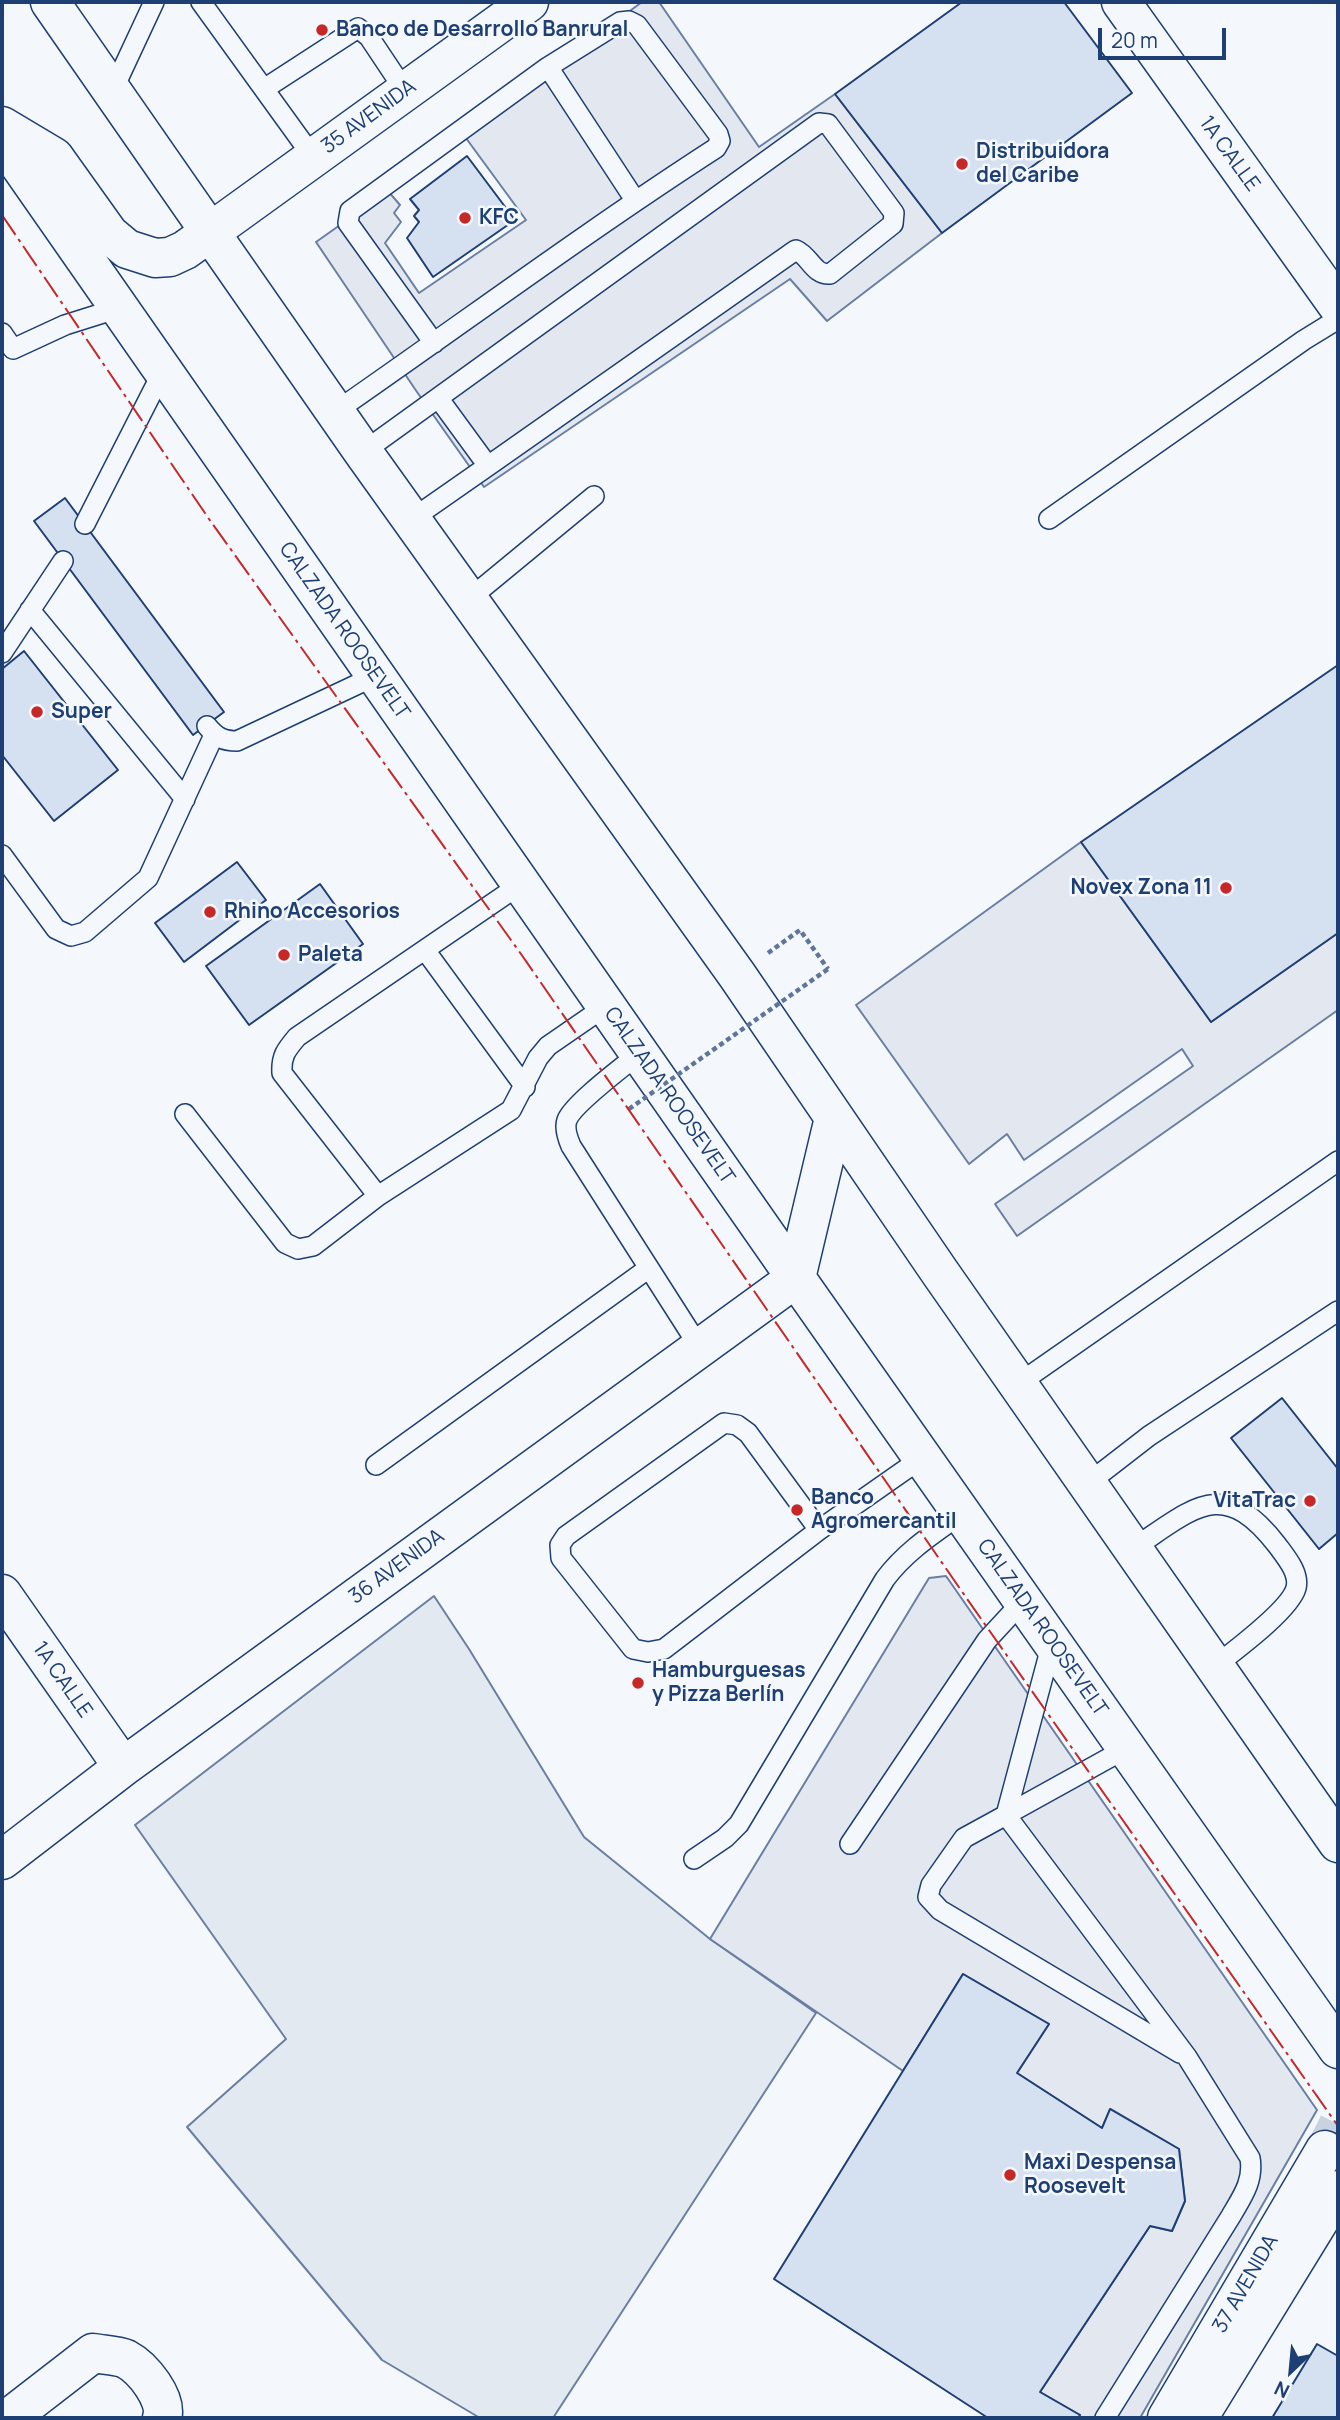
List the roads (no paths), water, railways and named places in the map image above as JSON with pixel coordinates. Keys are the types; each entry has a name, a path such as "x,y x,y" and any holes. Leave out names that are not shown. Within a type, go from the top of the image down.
{"main road":[{"path":"50,2 363,452 737,975 1338,1843"},
{"name":"35 AVENIDA","path":"2,126 54,158 109,234 127,249 155,258 170,257 209,233 529,2"},
{"name":"1A CALLE","path":"1121,2 1338,306"},
{"name":"CALZADA ROOSEVELT","path":"2,141 1338,2049"},
{"path":"796,1278 834,1118"},
{"name":"36 AVENIDA","path":"2,1860 123,1767 796,1278"},
{"name":"1A CALLE","path":"2,1594 123,1767"},
{"name":"37 AVENIDA","path":"1167,2418 1325,2150"},
{"path":"1198,2418 1338,2190"},
{"path":"9,2418 93,2353 125,2359 153,2382 164,2412 162,2418"}],"lane":[{"path":"112,92 154,2"},
{"path":"201,2 313,157"},
{"path":"335,412 434,343 635,200 716,148 720,141 718,134 637,25 629,21 620,22 548,67 350,211 348,223 434,343"},
{"path":"264,89 358,28 369,37 405,91"},
{"path":"548,67 635,200"},
{"path":"363,452 819,123 828,124 894,213 893,224 831,274 816,270 802,252 796,250 412,519"},
{"path":"5,347 119,308"},
{"path":"1049,519 1338,319"},
{"path":"85,524 163,371"},
{"path":"439,398 488,466"},
{"path":"469,599 594,496"},
{"path":"2,653 64,561"},
{"path":"30,610 185,799"},
{"path":"2,855 57,929 71,936 85,932 148,878 185,799 210,730 227,741 237,741 376,676"},
{"path":"378,1196 282,1073 281,1061 284,1052 298,1037 521,884"},
{"path":"425,950 525,1087"},
{"path":"186,1114 285,1243 298,1249 313,1247 378,1196 511,1111 538,1058 548,1046 606,1006"},
{"path":"640,1054 576,1108 567,1120 566,1135 700,1348"},
{"path":"1018,1384 1338,1161"},
{"path":"376,1465 649,1268"},
{"path":"1087,1484 1149,1436 1338,1311"},
{"path":"819,1530 748,1433 737,1426 724,1423 566,1536 560,1545 561,1558 633,1649 648,1652 664,1649 819,1530 922,1458"},
{"path":"1132,1549 1188,1513 1214,1503 1229,1504 1241,1510 1257,1522 1285,1556 1295,1575 1296,1588 1269,1621 1215,1666"},
{"path":"694,1858 725,1838 739,1824 885,1579 898,1562 914,1546 961,1514"},
{"path":"850,1844 987,1640 1023,1601"},
{"path":"1006,1815 1052,1642"},
{"path":"1127,1748 964,1838 931,1885 928,1897 940,1910 1187,2057"},
{"path":"1006,1815 1187,2057 1250,2158 1252,2171 1248,2186 1105,2418"}],"tunnel":[{"path":"1325,2150 1338,2124"}],"place":[{"name":"Banco de Desarrollo Banrural","path":"322,30"},
{"name":"Distribuidora del Caribe","path":"962,164"},
{"name":"KFC","path":"465,218"},
{"name":"Super","path":"37,712"},
{"name":"Novex Zona 11","path":"1226,888"},
{"name":"Rhino Accesorios","path":"210,912"},
{"name":"Paleta","path":"284,955"},
{"name":"VitaTrac","path":"1310,1501"},
{"name":"Banco Agromercantil","path":"797,1510"},
{"name":"Hamburguesas y Pizza Berlín","path":"638,1683"},
{"name":"Maxi Despensa Roosevelt","path":"1010,2175"}]}
